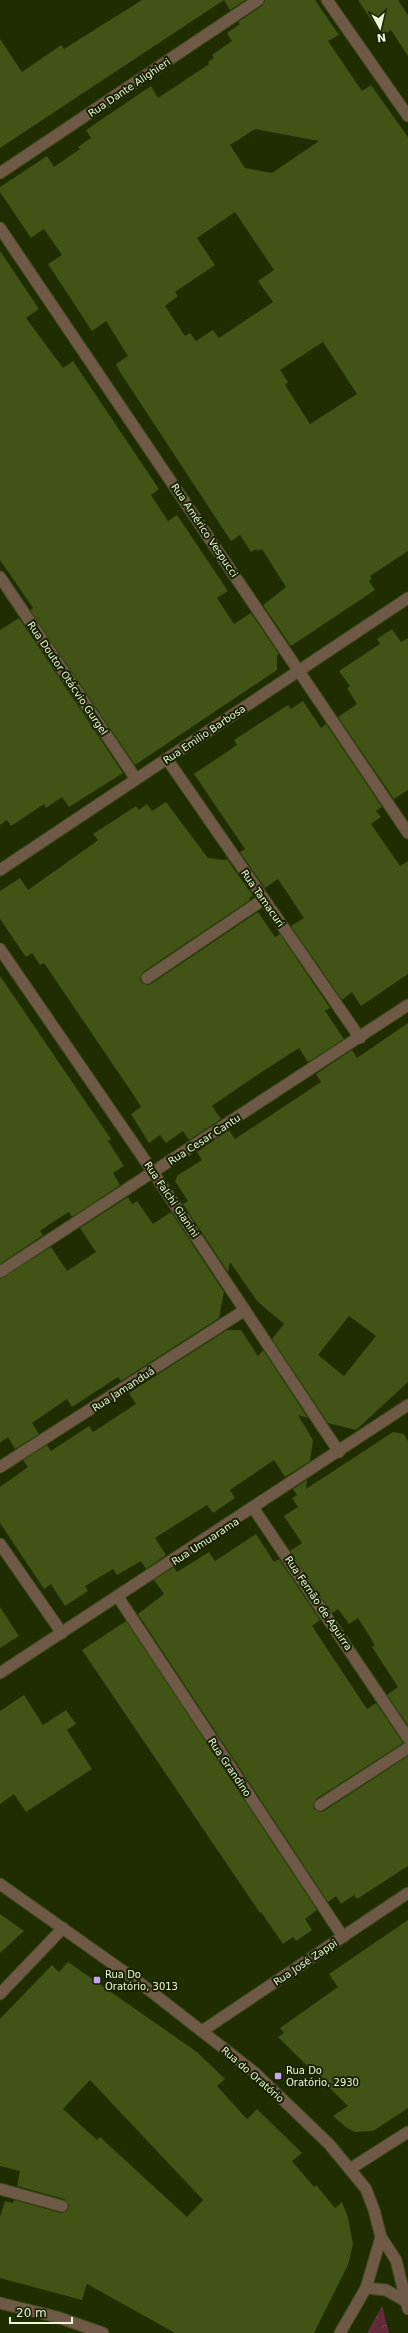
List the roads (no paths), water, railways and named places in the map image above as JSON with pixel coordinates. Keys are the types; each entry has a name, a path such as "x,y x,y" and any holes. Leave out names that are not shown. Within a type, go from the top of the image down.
{"street":[{"name":"Rua Dante Alighieri","path":"0,173 258,0"},
{"path":"327,0 408,116"},
{"name":"Rua Américo Vespucci","path":"0,228 300,670 408,833"},
{"name":"Rua Doutor Otácvio Gurgel","path":"0,577 136,779"},
{"name":"Rua Emilio Barbosa","path":"0,870 408,598"},
{"name":"Rua Tamacuri","path":"167,758 360,1038"},
{"path":"147,978 264,899"},
{"name":"Rua Falchi Gianini","path":"0,950 153,1172 339,1452"},
{"name":"Rua Cesar Cantu","path":"0,1272 408,1006"},
{"name":"Rua Jamanduá","path":"0,1467 245,1310"},
{"name":"Rua Umuarama","path":"0,1673 254,1509 339,1452 406,1411"},
{"name":"Rua Fernão de Aguirra","path":"254,1509 383,1698 408,1738"},
{"path":"0,1544 62,1633"},
{"name":"Rua Grandino","path":"118,1597 343,1937"},
{"path":"320,1805 408,1748"},
{"name":"Rua do Oratório","path":"0,1884 64,1928 202,2031 254,2072 329,2144 366,2189 374,2210 381,2237"},
{"name":"Rua José Zappi","path":"202,2031 408,1893"},
{"path":"0,1994 64,1928"},
{"path":"350,2169 408,2132"},
{"path":"0,2189 62,2206"},
{"path":"340,2333 366,2288 381,2237"},
{"path":"381,2237 396,2260 407,2305"},
{"path":"366,2288 386,2290 407,2305"},
{"path":"0,2303 57,2317 103,2333"}],"place":[{"name":"Rua Do Oratório, 3013","path":"97,1980"},
{"name":"Rua Do Oratório, 2930","path":"278,2076"}]}
